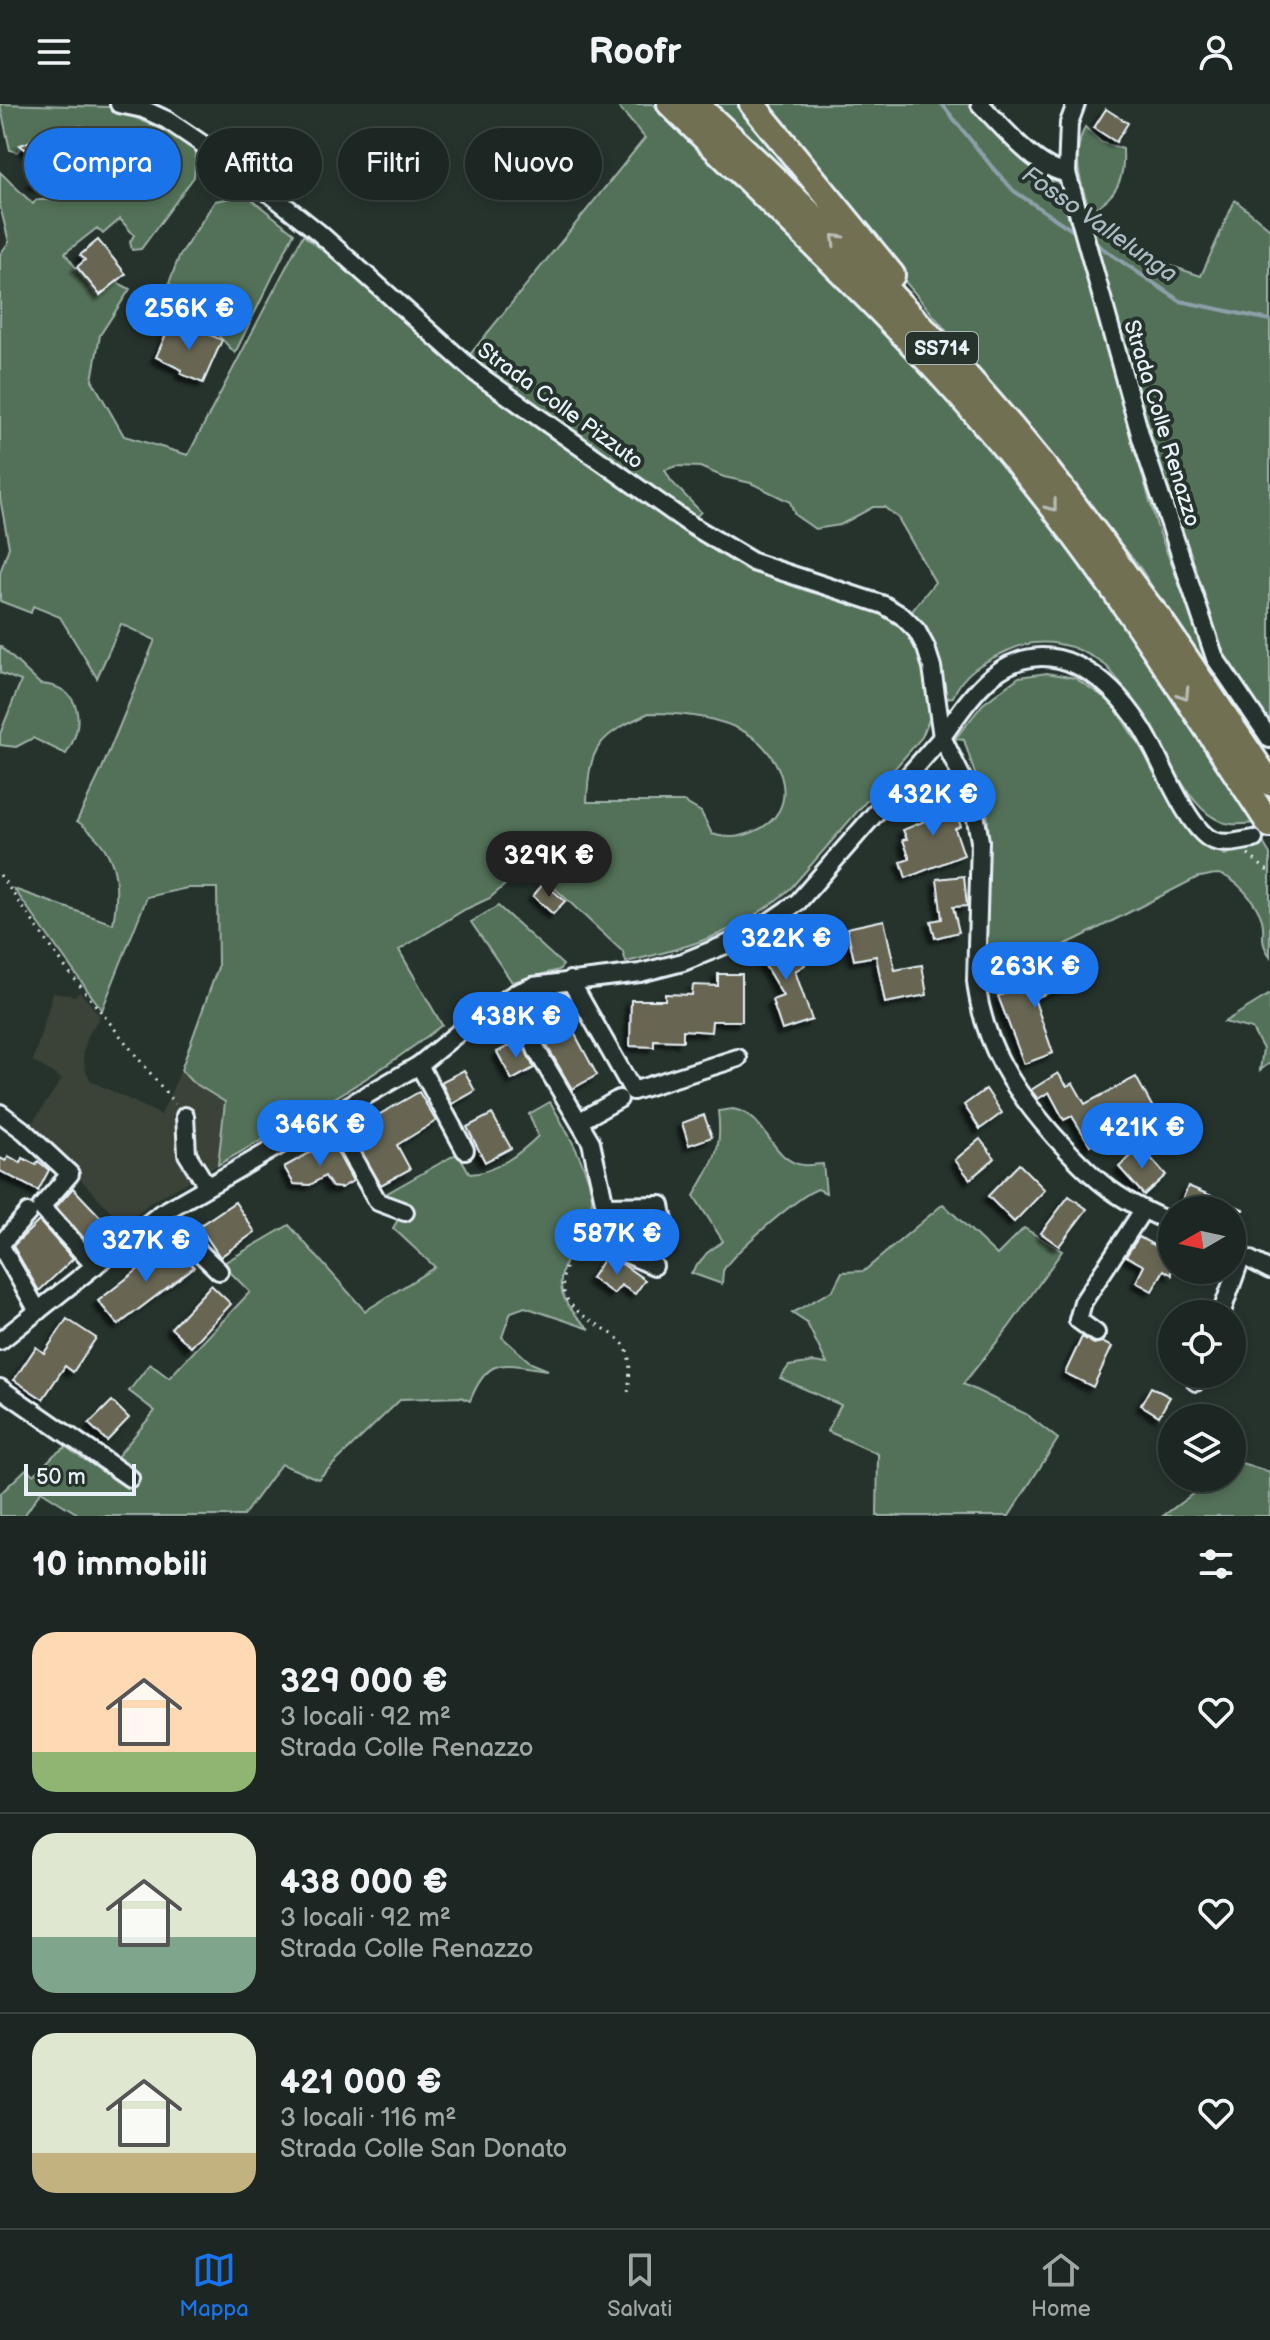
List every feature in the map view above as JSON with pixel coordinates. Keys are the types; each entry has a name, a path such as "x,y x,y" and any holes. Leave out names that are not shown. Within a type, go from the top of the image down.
{"highway":[{"name":"SS714","path":"670,104 809,238 975,412 1149,623 1270,783"},
{"name":"SS714","path":"696,104 811,214 938,344 1050,474 1137,593 1255,835"},
{"path":"752,104 852,228 1057,469 1143,588 1149,623"}],"street":[{"name":"Strada Colle Pizzuto","path":"119,104 143,109 167,120 235,166 318,232 476,373 691,525 753,562 866,598 902,616 917,631 929,657 942,737 965,781 978,819 976,981 980,1012 990,1042 999,1062 1025,1101 1082,1167 1102,1184 1158,1217"},
{"path":"980,104 1041,162 1053,171 1067,173"},
{"name":"Strada Colle Renazzo","path":"1076,104 1069,123 1067,173 1142,441 1215,658 1270,739"},
{"path":"0,1341 160,1214 419,1065 480,1015 514,994 533,986 640,973 683,962 759,929 798,902 942,737 962,708 993,676 1021,660 1046,656 1075,662 1104,683 1141,726 1194,825 1211,839 1227,843 1255,835"},
{"path":"570,980 633,1091 738,1058"},
{"path":"514,994 537,1051 591,1142 605,1206 599,1242 654,1266"},
{"path":"419,1065 465,1150"},
{"path":"580,1121 619,1099"},
{"path":"0,1113 70,1174 41,1207 95,1266"},
{"path":"185,1116 187,1154 207,1186"},
{"path":"329,1116 378,1202 405,1212"},
{"path":"605,1206 661,1205 667,1237"},
{"path":"1096,1333 1078,1320 1083,1302 1143,1210"},
{"path":"28,1213 0,1245 38,1311"},
{"path":"160,1214 219,1271"},
{"path":"1246,1258 1270,1270"},
{"path":"0,1388 130,1478"}],"path":[{"path":"1255,835 1250,858 1270,870"},
{"path":"0,875 65,967 185,1116"},
{"path":"599,1242 588,1240 580,1244 565,1268 562,1283 565,1295 574,1308 588,1321 610,1332 626,1348 630,1365 628,1395"}],"shaded area":[{"path":"80,992 100,1016 83,1052 91,1081 161,1115 181,1070 191,1081 225,1102 218,1165 151,1202 124,1225 30,1126 62,1079 33,1061 53,993 75,996"}],"green space":[{"path":"0,104 111,107 159,128 24,128 24,146 17,152 10,150"},
{"path":"616,104 653,104 901,345 960,411 1098,585 1258,823 1226,823 1206,812 1189,793 1116,677 1105,665 1082,651 1058,644 1019,646 975,669 962,681 953,697 946,698 940,693 929,641 912,611 935,582 898,518 884,507 873,507 840,525 815,529 795,515 790,502 751,483 700,467 676,466 665,470 671,481 701,512 691,521 587,441 468,357 595,200 602,200 602,191 645,138"},
{"path":"710,104 744,104 816,193 829,219"},
{"path":"757,104 968,104 1057,186 1070,221 1157,526 1211,669 1205,670 1141,569 1059,466"},
{"path":"1085,127 1101,142 1123,149 1121,179 1107,200 1090,211 1080,179 1078,158"},
{"path":"181,140 196,150 194,177 181,195"},
{"path":"0,172 24,195 24,200 33,204 36,200 177,200 141,249 132,250 130,242 134,235 120,219 103,234 97,228 65,253 96,295 115,281 130,289 100,335 92,380 124,436 188,455 303,235 345,267 477,384 708,547 762,575 807,591 880,610 903,627 921,652 929,677 933,710 922,737 791,888 734,927 693,944 626,962 623,952 529,864 490,898 464,910 399,950 442,1025 361,1082 218,1165 225,1102 191,1081 181,1070 218,967 217,888 187,888 147,897 102,1010 14,889 113,924 116,879 113,866 101,843 77,821 155,640 121,624 97,678 60,617 33,606 31,613 0,601 0,573 9,547 0,498 0,254 9,242 0,206","holes":["649,713 698,716 745,732 770,754 783,783 783,797 779,811 769,823 743,836 722,837 712,834 701,812 684,802 587,802 590,768 594,755 607,737"]},
{"path":"252,200 294,233 235,353 169,283 179,257 215,201"},
{"path":"1235,200 1270,229 1270,733 1224,664 1144,420 1085,223 1096,220 1171,266 1201,276"},
{"path":"0,646 40,684 54,686 72,699 78,719 66,754 33,738 16,747 0,745 0,734 21,681 0,673"},
{"path":"1047,673 1075,678 1111,702 1152,765 1190,835 1225,855 1261,839 1270,854 1270,956 1264,945 1262,920 1256,906 1239,885 1216,874 1198,877 1077,939 990,978 983,973 989,838 987,811 964,740 955,739 983,704 1019,677"},
{"path":"498,906 563,965 559,970 512,982 471,922"},
{"path":"1270,994 1270,1063 1260,1070 1263,1049 1252,1029 1224,1022"},
{"path":"550,1102 576,1149 592,1198 590,1210 567,1257 561,1281 567,1303 590,1329 525,1307 511,1312 502,1337 531,1363 548,1370 509,1365 492,1369 484,1375 470,1401 461,1397 401,1399 318,1479 281,1464 243,1516 81,1516 41,1491 24,1516 0,1516 0,1494 26,1469 34,1475 66,1447 128,1489 138,1475 116,1458 155,1411 129,1391 150,1364 169,1378 250,1292 222,1264 289,1225 365,1311 435,1267 393,1228 407,1205 382,1196 458,1153 470,1174 507,1161 538,1136 529,1114"},
{"path":"733,1109 754,1120 792,1162 823,1164 826,1193 818,1189 809,1193 767,1226 729,1263 723,1271 722,1284 691,1273 707,1253 723,1241 694,1196 718,1147 718,1111"},
{"path":"943,1204 997,1255 1024,1228 1062,1251 1009,1327 963,1384 1026,1414 1058,1439 1009,1516 877,1516 878,1454 827,1431 841,1405 780,1378 789,1366 814,1362 827,1364 807,1323 792,1313 833,1290 842,1272 864,1271"},
{"path":"1246,1464 1270,1472 1270,1516 1163,1516 1195,1492 1246,1492"}],"building":[{"path":"1106,109 1128,123 1116,142 1094,128"},
{"path":"98,240 126,274 100,295 77,267 85,260 80,255"},
{"path":"170,325 196,336 199,330 222,340 203,383 181,374 182,370 156,357"},
{"path":"948,796 961,826 955,829 964,855 906,878 901,862 910,859 903,830 925,821 919,808"},
{"path":"964,876 967,906 953,907 959,932 935,938 931,921 942,919 937,879"},
{"path":"544,883 565,901 553,914 533,896"},
{"path":"884,920 895,970 922,965 927,995 885,1003 876,956 854,960 847,928"},
{"path":"788,934 805,965 795,971 812,1020 782,1030 772,1000 783,996 757,952"},
{"path":"1070,956 1079,982 1034,998 1053,1053 1024,1064 998,996 1048,978 1043,966"},
{"path":"718,974 742,974 742,1021 712,1021 711,1032 683,1030 683,1041 654,1040 654,1047 630,1046 631,1000 665,1000 665,994 692,995 693,985 718,986"},
{"path":"563,1012 597,1075 572,1089 538,1025"},
{"path":"521,1040 534,1068 512,1080 497,1052"},
{"path":"464,1070 475,1091 452,1104 441,1082"},
{"path":"1058,1073 1067,1086 1073,1083 1085,1104 1136,1077 1158,1117 1113,1146 1100,1134 1090,1145 1072,1116 1064,1120 1049,1092 1038,1099 1031,1090"},
{"path":"986,1089 1002,1113 980,1129 964,1105"},
{"path":"419,1092 436,1121 397,1145 410,1169 381,1185 350,1131"},
{"path":"492,1114 511,1148 485,1162 467,1127"},
{"path":"704,1115 712,1137 689,1145 682,1123"},
{"path":"980,1139 995,1158 970,1179 955,1160"},
{"path":"331,1141 353,1181 341,1188 332,1187 325,1176 310,1185 294,1184 284,1167"},
{"path":"1141,1147 1166,1175 1144,1195 1119,1167"},
{"path":"8,1156 21,1163 23,1158 36,1165 38,1161 49,1170 38,1191 0,1171 0,1158 6,1161"},
{"path":"1019,1164 1045,1190 1014,1222 988,1196"},
{"path":"1188,1186 1212,1196 1184,1196"},
{"path":"73,1188 109,1226 90,1245 56,1207"},
{"path":"1069,1196 1087,1209 1059,1246 1041,1233"},
{"path":"235,1202 255,1232 220,1257 199,1226"},
{"path":"633,1216 652,1216 657,1249 645,1250 635,1246"},
{"path":"39,1221 73,1259 39,1291 13,1246"},
{"path":"1139,1237 1158,1247 1158,1280 1152,1291 1136,1282 1144,1266 1126,1256"},
{"path":"173,1242 194,1267 118,1325 98,1301"},
{"path":"605,1257 622,1264 645,1280 635,1294 621,1285 614,1294 591,1278"},
{"path":"211,1285 231,1304 191,1347 171,1328"},
{"path":"67,1319 96,1338 73,1372 65,1366 43,1399 14,1380 36,1347 44,1353"},
{"path":"1082,1337 1094,1344 1102,1342 1112,1347 1093,1387 1065,1373"},
{"path":"1151,1387 1170,1397 1166,1404 1158,1404 1158,1415 1141,1405"},
{"path":"112,1401 129,1418 107,1441 89,1424"}],"waterway":[{"name":"Fosso Vallelunga","path":"942,104 1014,191 1078,234"},
{"name":"Fosso Vallelunga","path":"1093,242 1180,301 1270,320"}]}
